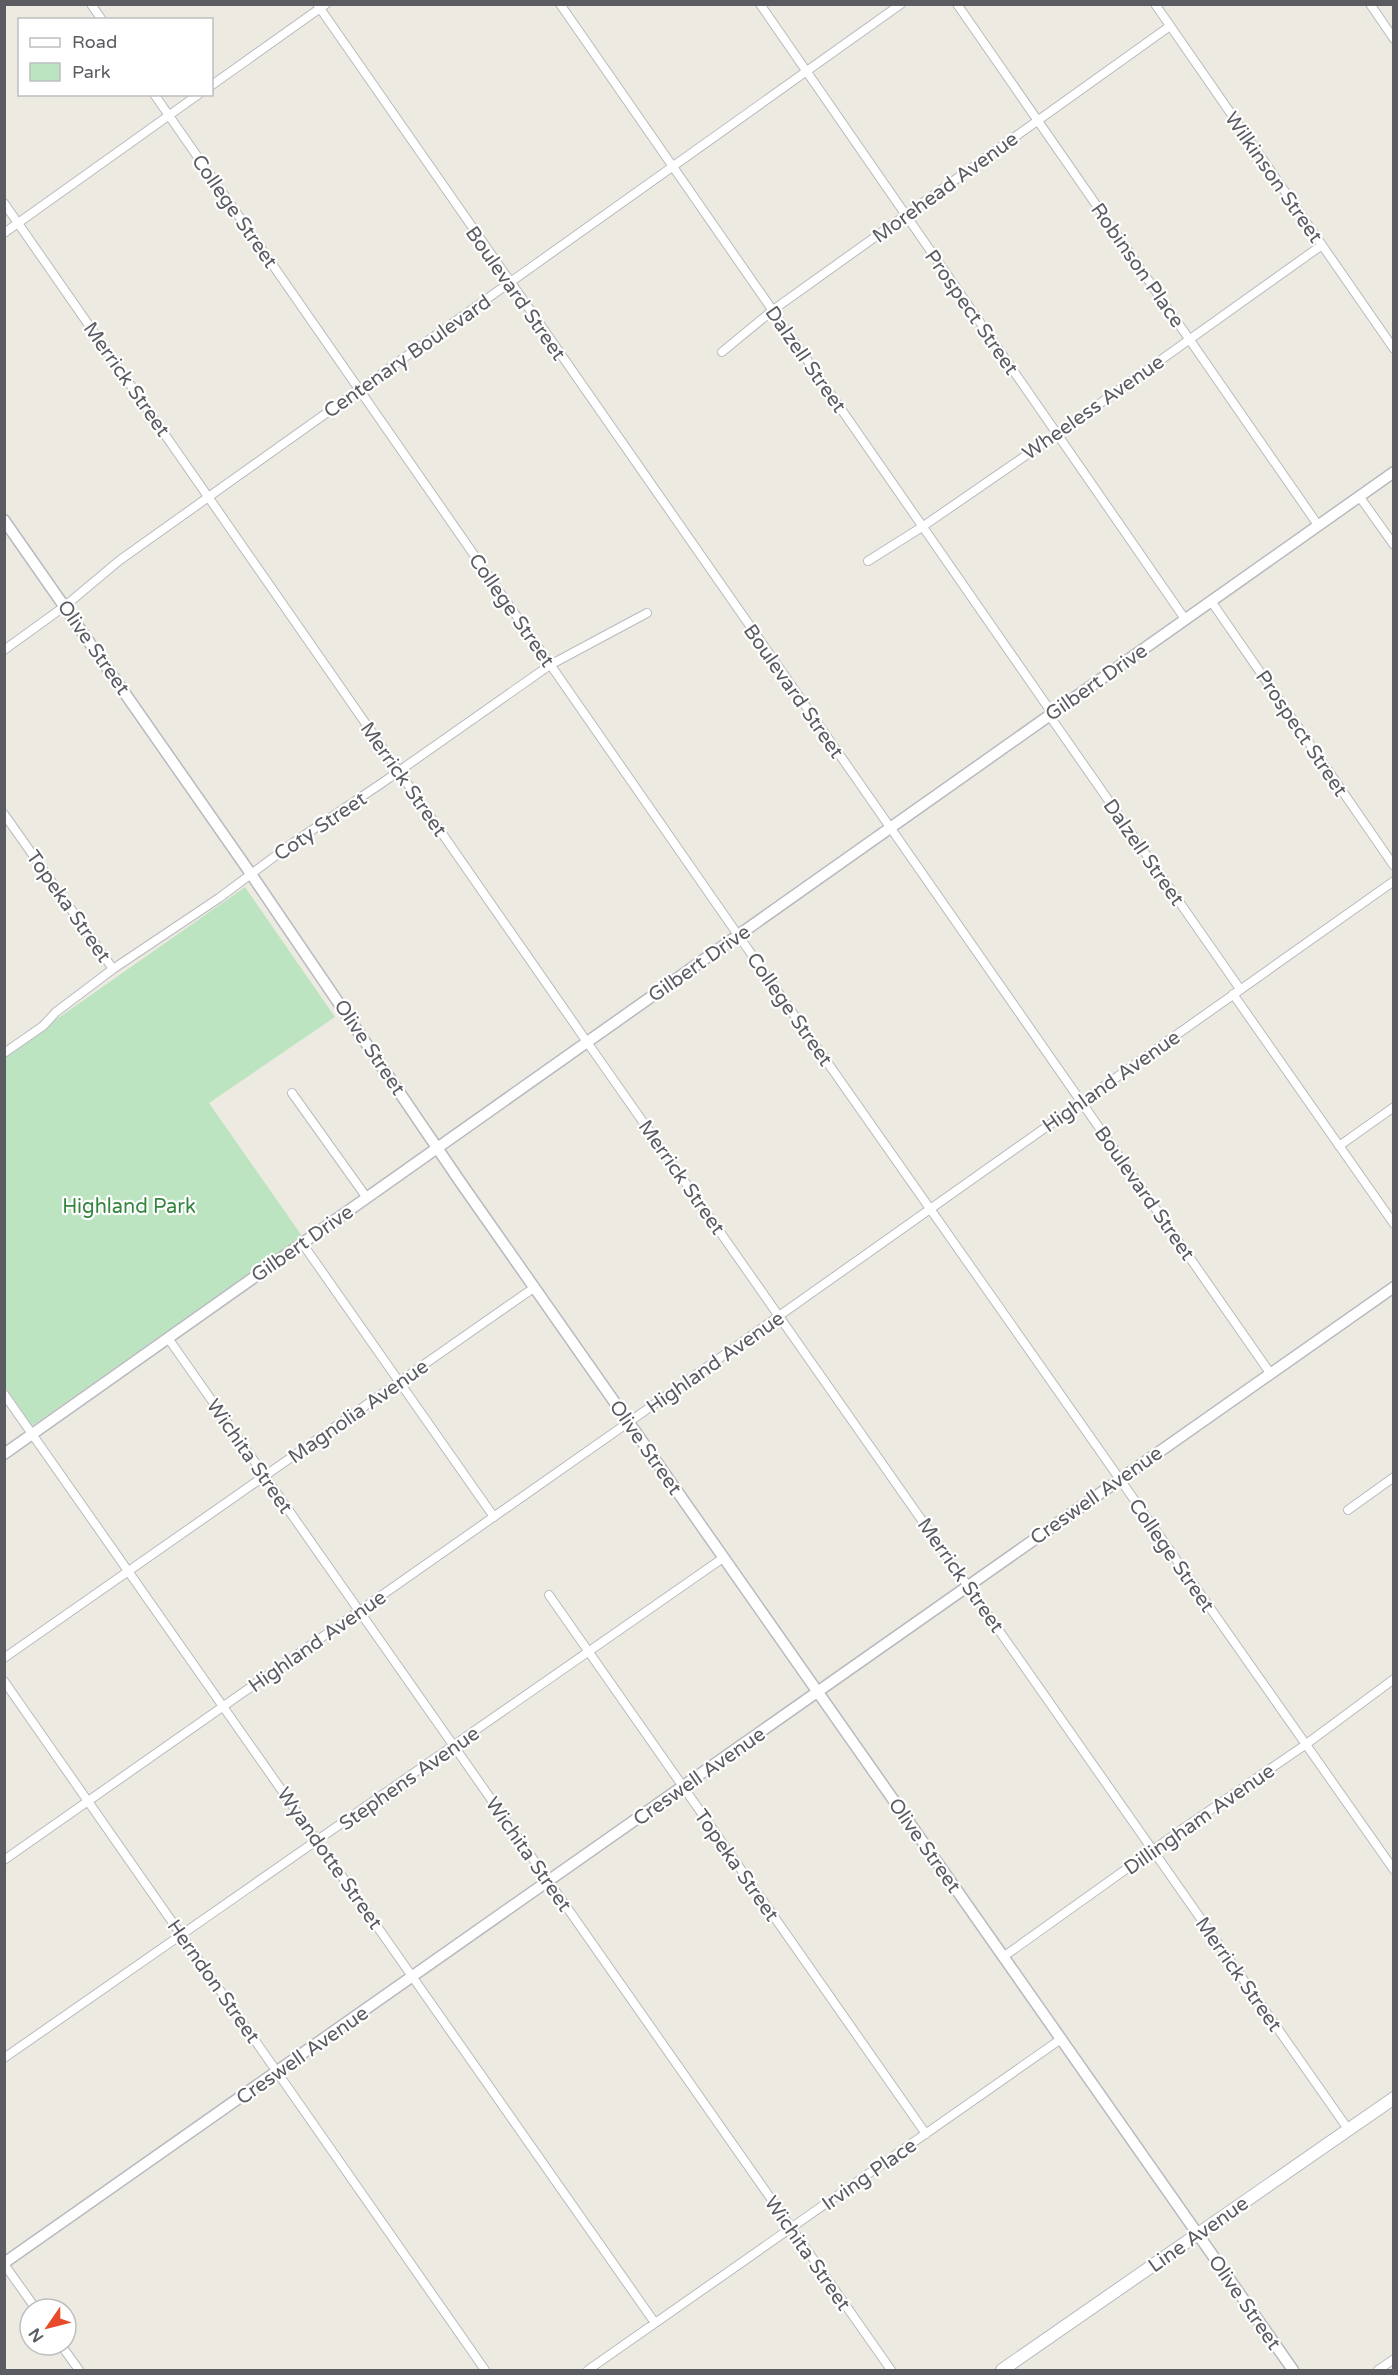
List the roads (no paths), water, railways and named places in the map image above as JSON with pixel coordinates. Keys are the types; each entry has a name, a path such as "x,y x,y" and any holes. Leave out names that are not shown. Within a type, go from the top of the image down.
{"main road":[{"name":"Line Avenue","path":"1002,2370 1394,2098"}],"street":[{"path":"92,4 101,18"},
{"name":"Dalzell Street","path":"560,4 1050,714 1339,1146 1394,1224"},
{"name":"Prospect Street","path":"759,4 1185,619"},
{"name":"Centenary Boulevard","path":"4,650 65,606 120,560 902,4"},
{"name":"Robinson Place","path":"957,4 1318,525"},
{"name":"Wilkinson Street","path":"1155,4 1394,349"},
{"path":"1370,4 1394,39"},
{"path":"213,84 321,6"},
{"name":"Boulevard Street","path":"321,6 510,283 1270,1373"},
{"name":"Morehead Avenue","path":"722,352 772,310 1170,26"},
{"name":"College Street","path":"155,96 738,935 1394,1870"},
{"path":"4,233 195,96"},
{"name":"Merrick Street","path":"4,203 587,1042 1348,2129"},
{"name":"Wheeless Avenue","path":"868,561 922,527 1057,434 1188,338 1322,245"},
{"name":"Gilbert Drive","path":"4,1454 1394,472"},
{"path":"1359,496 1394,545"},
{"name":"Olive Street","path":"4,520 723,1558 1293,2370"},
{"name":"Prospect Street","path":"1211,601 1394,866"},
{"name":"Coty Street","path":"4,1053 43,1026 56,1012 113,969 219,898 550,665 647,613"},
{"name":"Topeka Street","path":"4,814 113,969"},
{"name":"Highland Avenue","path":"4,1860 1394,881"},
{"path":"292,1093 366,1198"},
{"path":"1339,1146 1394,1107"},
{"path":"302,1243 494,1517"},
{"name":"Magnolia Avenue","path":"4,1658 535,1287"},
{"name":"Creswell Avenue","path":"4,2263 1394,1287"},
{"name":"Wichita Street","path":"168,1338 891,2370"},
{"name":"Wyandotte Street","path":"4,1394 655,2323"},
{"path":"1348,1510 1394,1477"},
{"name":"Stephens Avenue","path":"4,2058 723,1558"},
{"name":"Topeka Street","path":"549,1595 926,2134"},
{"name":"Dillingham Avenue","path":"1002,1957 1305,1745 1394,1679"},
{"name":"Herndon Street","path":"4,1681 485,2370"},
{"name":"Irving Place","path":"588,2370 1061,2039"},
{"path":"4,2263 28,2297"},
{"path":"70,2357 79,2370"},
{"path":"1378,2370 1394,2360"}],"park label":[{"name":"Highland Park","path":"129,1206"}]}
